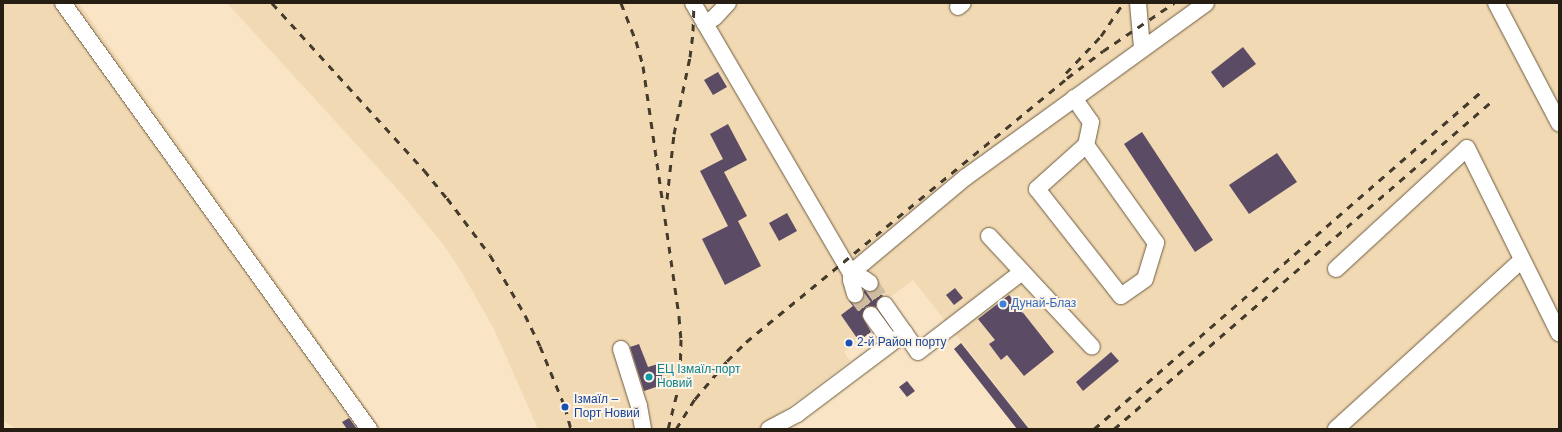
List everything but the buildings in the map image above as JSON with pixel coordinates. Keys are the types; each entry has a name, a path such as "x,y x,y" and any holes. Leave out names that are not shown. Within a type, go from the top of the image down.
{"street":[{"path":"63,3 369,429"},
{"path":"693,3 851,273 851,280 856,294"},
{"path":"705,24 715,17 728,3"},
{"path":"1138,3 1142,48"},
{"path":"851,273 966,177 1206,3"},
{"path":"1496,3 1559,123"},
{"path":"1074,98 1092,122 1086,146 1037,189 1121,296 1144,278 1156,243 1086,146"},
{"path":"1336,269 1467,148 1559,333"},
{"path":"989,236 1092,347"},
{"path":"1336,429 1522,260"},
{"path":"885,305 918,352 1022,272"},
{"path":"851,273 864,279 870,284"},
{"path":"871,316 891,343"},
{"path":"772,428 797,414 905,333"},
{"path":"621,349 639,406 643,429"}],"shaded area":[{"path":"3,3 79,3 382,429 17,429 3,421"},
{"path":"227,3 1559,3 1559,429 1030,429 913,280 886,300 888,304 864,321 871,332 844,352 850,361 759,429 538,429 494,329 461,271 443,244 400,192"}],"tunnel":[{"path":"870,283 885,305"},
{"path":"855,294 871,315"}],"railway":[{"path":"272,3 424,170 490,255 525,315 540,346 565,407 571,429"},
{"path":"621,3 636,41 643,66 679,317 681,339 680,381 668,429"},
{"path":"667,199 674,134 690,57 694,3"},
{"path":"1066,73 1101,36 1123,3"},
{"path":"676,429 695,399 727,361 746,342 1067,78 1103,51 1174,3"},
{"path":"1094,429 1483,90"},
{"path":"1114,429 1492,101"}],"place":[{"name":"Дунай-Блаз","path":"1003,304"},
{"name":"2-й Район порту","path":"849,343"},
{"name":"ЕЦ Ізмаїл-порт Новий","path":"649,377"},
{"name":"Ізмаїл – Порт Новий","path":"565,407"}]}
